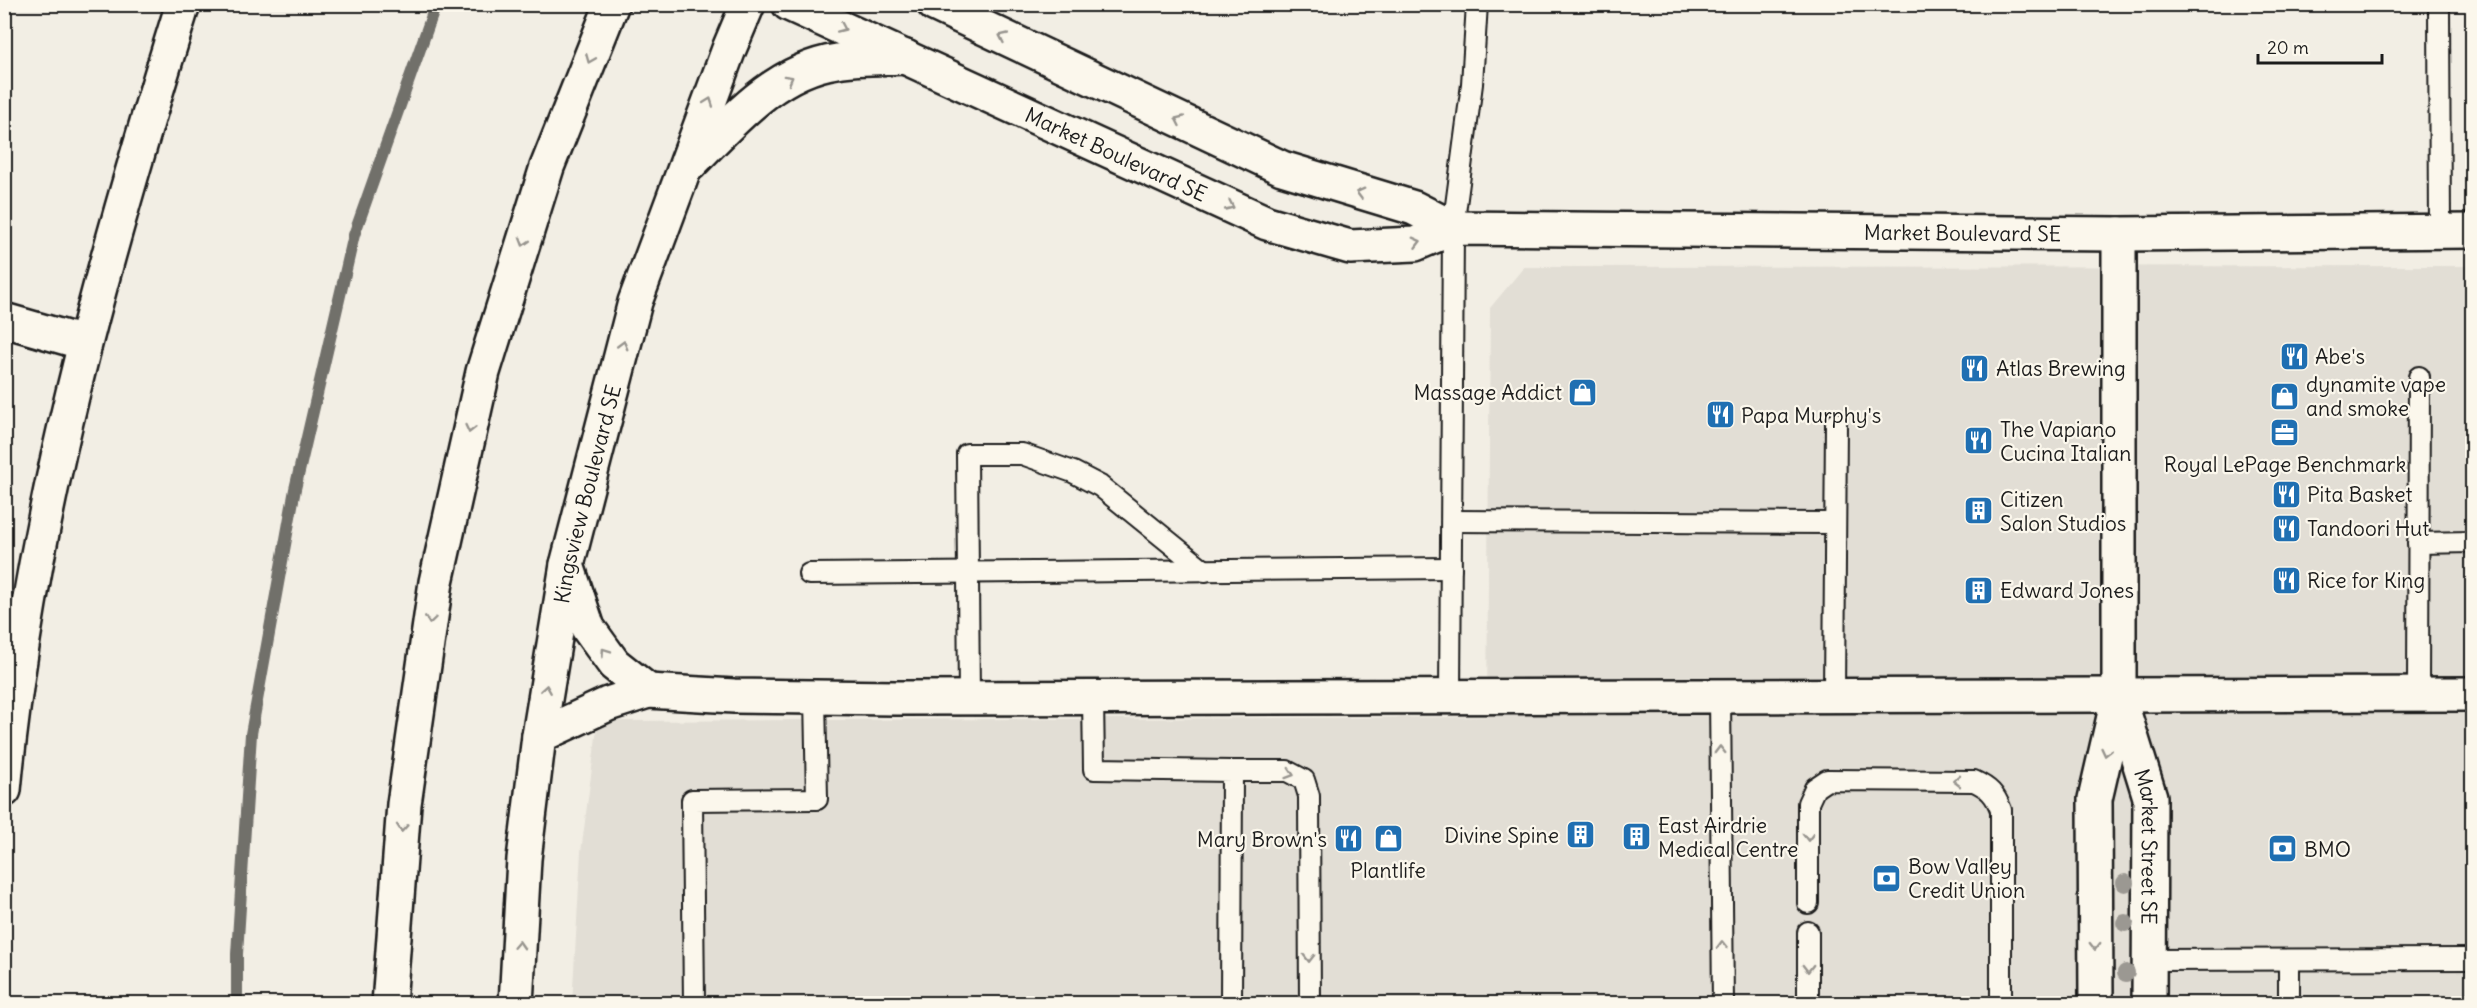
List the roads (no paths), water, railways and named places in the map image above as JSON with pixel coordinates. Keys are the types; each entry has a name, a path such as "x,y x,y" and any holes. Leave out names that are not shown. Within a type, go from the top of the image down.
{"street":[{"path":"4,790 26,611 84,343 124,193 183,4"},
{"path":"389,1004 404,804 436,582 483,372 547,167 612,4"},
{"name":"Kingsview Boulevard SE","path":"516,1004 524,859 539,736 567,565 635,302 748,4"},
{"name":"Market Boulevard SE","path":"789,4 1267,223 1350,247 1415,244 1454,228 2119,234 2472,231"},
{"name":"Market Boulevard SE","path":"934,4 1282,168 1414,208 1454,228"},
{"path":"683,172 753,101 793,76 836,61 906,57"},
{"name":"Market Street SE","path":"2096,1004 2095,799 2119,695 2119,234"},
{"path":"4,320 84,343"},
{"path":"567,565 588,628 614,664 648,691"},
{"path":"539,736 608,704 648,691 815,698 2472,694"},
{"name":"Market Street SE","path":"2119,695 2150,797 2149,1004"}],"lane":[{"path":"1450,697 1454,228 1472,84 1476,4"},
{"path":"2439,4 2440,231"},
{"path":"2418,694 2419,377"},
{"path":"1834,695 1836,423"},
{"path":"969,698 967,454 1022,454 1073,472 1100,486 1205,572"},
{"path":"1452,520 1835,523"},
{"path":"2418,543 2472,542"},
{"path":"808,574 1451,568"},
{"path":"1719,696 1723,1004"},
{"path":"1093,697 1094,769 1287,771 1304,780 1309,796 1310,1004"},
{"path":"694,1004 692,800 817,799 815,698"},
{"path":"1232,771 1232,1004"},
{"path":"1808,903 1808,803 1815,788 1827,780 1974,781 1987,787 1996,797 2001,810 2001,1004"},
{"path":"1808,1004 1809,932"},
{"path":"2149,960 2472,959"},
{"path":"2289,960 2289,1004"}],"waterway":[{"path":"237,1004 237,954 251,734 295,489 354,235 436,4"}],"place":[{"name":"Abe's","path":"2294,356"},
{"name":"Atlas Brewing","path":"1975,368"},
{"name":"Massage Addict","path":"1583,392"},
{"name":"dynamite vape and smoke","path":"2285,396"},
{"name":"Papa Murphy's","path":"1720,415"},
{"name":"Royal LePage Benchmark","path":"2285,433"},
{"name":"The Vapiano Cucina Italian","path":"1979,441"},
{"name":"Pita Basket","path":"2286,494"},
{"name":"Citizen Salon Studios","path":"1979,511"},
{"name":"Tandoori Hut","path":"2286,528"},
{"name":"Rice for King","path":"2286,580"},
{"name":"Edward Jones","path":"1979,590"},
{"name":"Divine Spine","path":"1580,835"},
{"name":"East Airdrie Medical Centre","path":"1637,837"},
{"name":"Mary Brown's","path":"1348,839"},
{"name":"Plantlife","path":"1388,839"},
{"name":"BMO","path":"2283,849"},
{"name":"Bow Valley Credit Union","path":"1887,878"}]}
